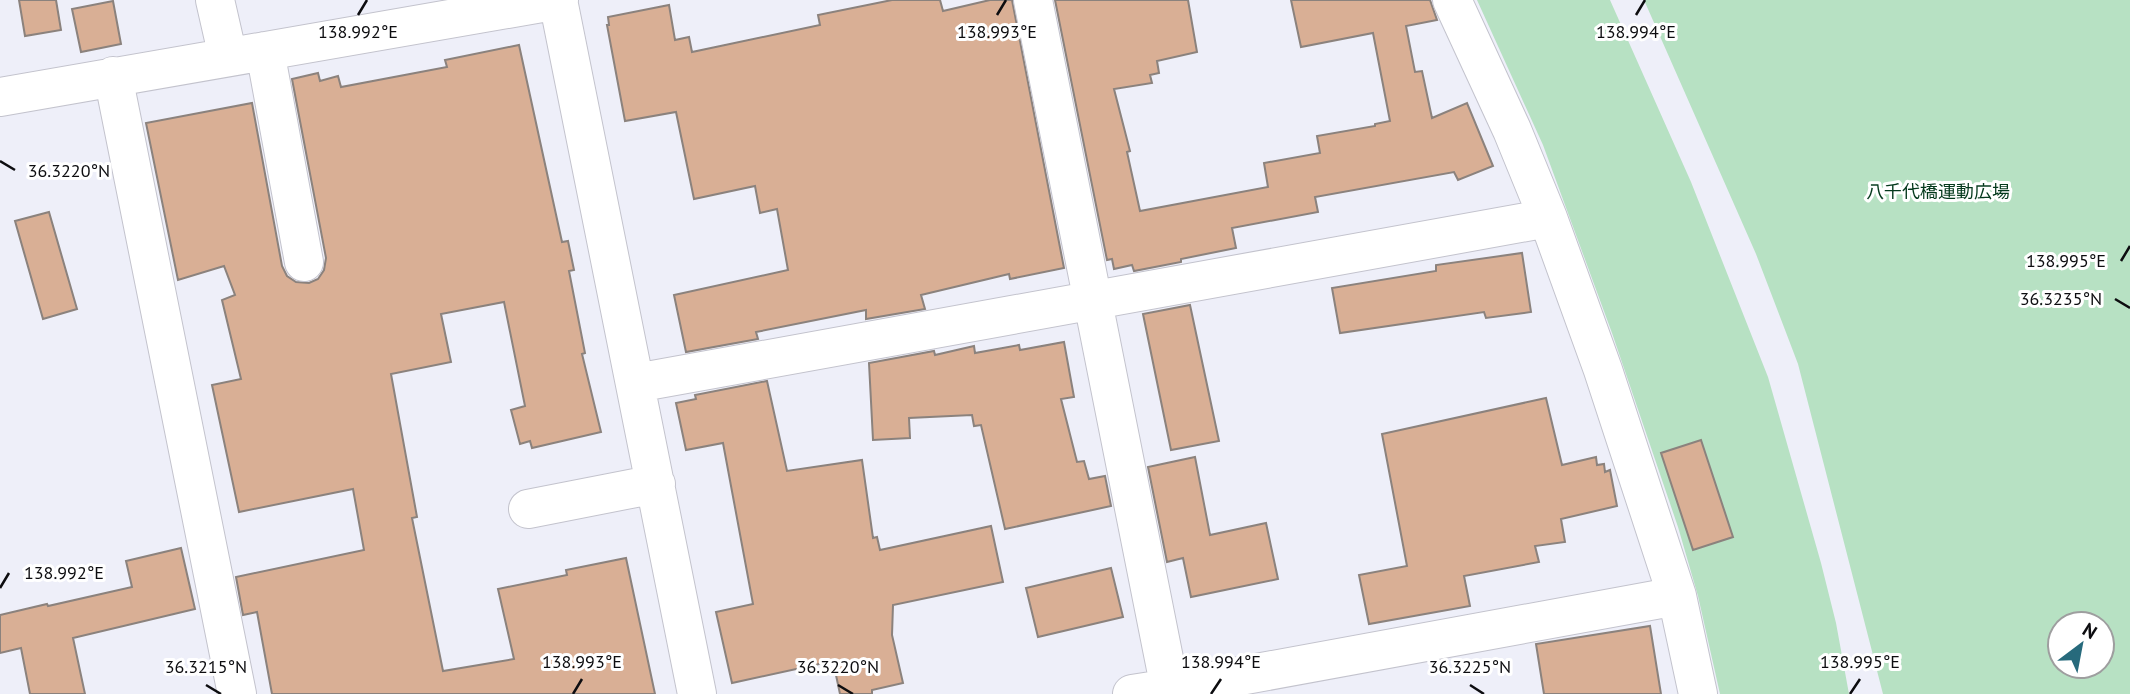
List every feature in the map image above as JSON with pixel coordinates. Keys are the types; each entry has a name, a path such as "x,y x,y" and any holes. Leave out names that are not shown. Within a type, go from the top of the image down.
{"street":[{"path":"215,0 228,57"},
{"path":"0,97 558,0 697,694"},
{"path":"1032,0 1170,691"},
{"path":"1452,0 1512,130 1548,218 1608,383 1677,596 1698,694"},
{"path":"265,51 304,262"},
{"path":"113,76 237,694"},
{"path":"636,383 1548,218"},
{"path":"528,509 656,484"},
{"path":"1132,694 1170,691 1677,596"}],"green space":[{"path":"1477,0 1610,0 1691,182 1768,377 1821,563 1836,623 1849,694 1720,694 1698,596 1678,527 1612,333 1543,145"},
{"name":"八千代橋運動広場","path":"1644,0 2130,0 2130,694 1883,694 1798,364 1756,254"}],"building":[{"path":"19,0 56,0 61,30 25,36"},
{"path":"892,0 940,0 943,11 990,0 1012,0 1064,268 1010,279 1009,274 921,295 925,309 866,319 866,310 756,332 758,339 686,352 674,295 788,270 777,209 760,213 755,186 694,199 676,112 625,121 607,25 608,17 669,5 675,40 689,37 692,52 820,25 818,15"},
{"path":"1055,0 1188,0 1197,52 1157,61 1159,73 1150,75 1152,83 1114,89 1130,151 1127,152 1140,211 1268,187 1264,163 1320,153 1317,136 1390,121 1373,33 1301,47 1291,0 1430,0 1437,20 1406,26 1415,72 1422,71 1432,118 1467,103 1493,166 1458,180 1454,172 1315,197 1318,212 1232,228 1236,248 1134,271 1132,265 1114,269 1112,259 1107,260"},
{"path":"113,1 121,44 81,52 72,9"},
{"path":"519,45 562,242 568,241 574,270 569,271 585,353 582,354 601,432 532,448 530,441 520,444 511,410 525,406 504,302 441,314 451,362 391,374 417,517 412,518 443,671 514,659 498,589 567,575 566,570 626,558 655,694 272,694 257,612 243,615 236,577 364,550 353,489 239,512 212,385 241,379 222,300 235,295 224,266 178,280 146,123 252,103 282,266 287,276 296,282 309,283 318,279 324,270 326,258 292,79 318,73 320,81 338,76 341,87 447,67 445,60"},
{"path":"49,212 77,309 43,319 15,221"},
{"path":"1522,253 1531,312 1486,318 1484,312 1340,333 1332,288 1436,271 1436,265"},
{"path":"1190,305 1219,441 1171,450 1143,314"},
{"path":"1064,342 1074,397 1061,399 1077,462 1084,461 1089,479 1105,476 1111,506 1005,529 981,425 974,426 972,415 909,418 910,438 873,440 869,363 934,351 935,355 974,346 975,353 1019,345 1020,350"},
{"path":"767,381 787,471 862,460 873,538 877,537 880,550 991,526 1003,582 893,605 892,635 903,683 872,690 872,694 840,694 833,661 732,683 716,612 753,604 723,443 686,450 676,403 696,399 695,395"},
{"path":"1546,398 1562,465 1596,457 1597,465 1604,464 1605,472 1610,470 1617,506 1561,519 1565,542 1535,546 1539,562 1464,576 1470,606 1369,624 1359,575 1407,566 1382,434"},
{"path":"1701,440 1733,537 1693,550 1661,453"},
{"path":"1195,457 1210,535 1266,523 1278,579 1191,597 1183,558 1167,562 1148,467"},
{"path":"181,548 195,609 73,638 85,694 30,694 21,648 0,653 0,615 132,587 126,561"},
{"path":"1111,568 1123,617 1038,637 1026,588"},
{"path":"1650,626 1661,694 1544,694 1536,644"}]}
